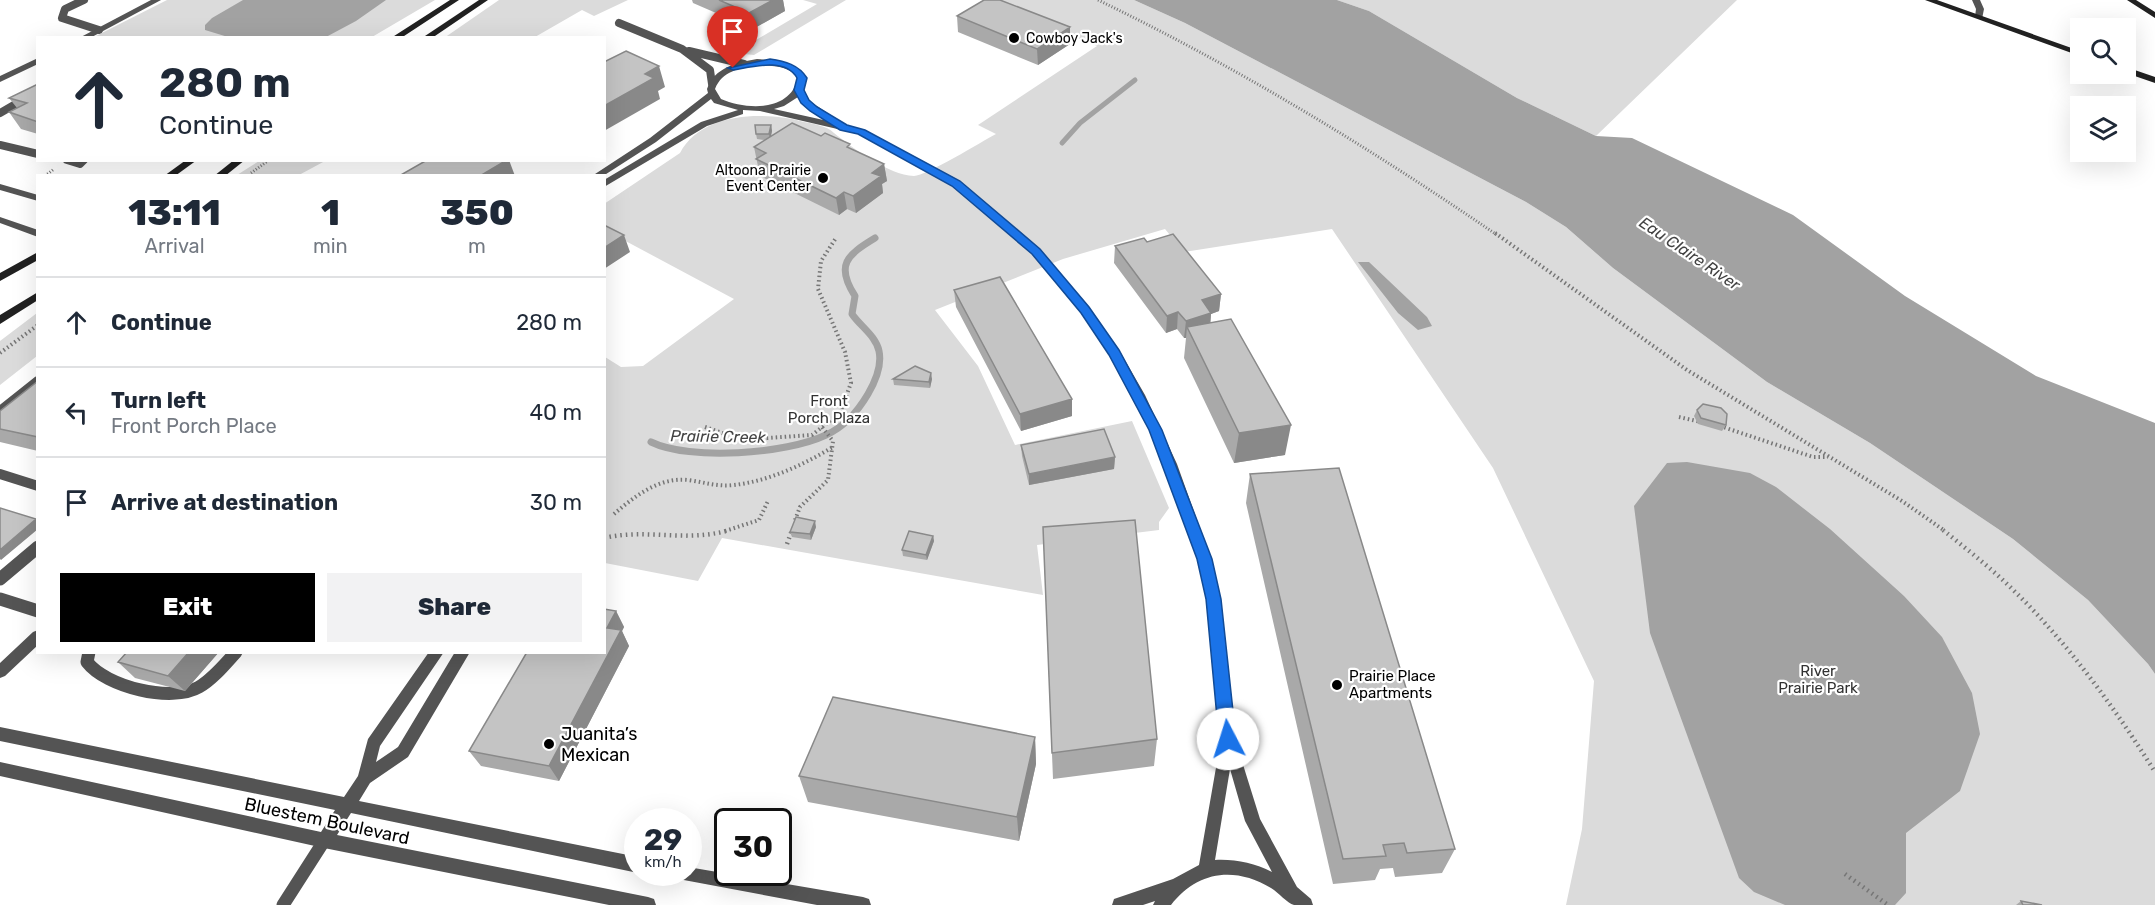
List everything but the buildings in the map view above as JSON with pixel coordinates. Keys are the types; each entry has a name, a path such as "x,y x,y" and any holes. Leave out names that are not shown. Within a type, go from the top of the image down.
{"main road":[{"path":"398,36 455,0"},
{"path":"429,36 484,0"},
{"path":"1929,0 2070,50"},
{"path":"2131,0 2155,16"},
{"path":"2136,73 2155,80"},
{"path":"171,174 190,162"},
{"path":"221,174 238,162"},
{"path":"0,278 36,256"},
{"path":"0,320 36,296"}],"street":[{"path":"87,36 157,0"},
{"path":"1976,0 1980,9 1979,17"},
{"path":"0,79 36,61"},
{"path":"599,174 653,140 712,89 724,72 744,64 770,62 791,67 802,78 799,90 785,102 726,115 704,124 606,183"},
{"path":"712,89 717,101 726,106 758,109 862,132 939,172 992,212 1036,252 1060,278 1115,353 1139,395 1171,464 1205,559 1213,599 1228,739 1253,821 1290,890"},
{"path":"799,90 809,105 843,128"},
{"path":"0,187 36,197"},
{"path":"0,220 36,233"},
{"path":"0,672 36,638"},
{"path":"324,841 365,778 373,744 436,654"},
{"path":"365,778 403,752 462,654"},
{"name":"Bluestem Boulevard","path":"0,734 624,862"},
{"path":"1206,870 1228,739"},
{"name":"Bluestem Boulevard","path":"0,769 324,841 648,905"},
{"path":"1120,905 1179,884 1206,870 1235,867 1264,873 1290,890 1305,905"},
{"path":"702,877 863,905"},
{"path":"1161,905 1179,884"}],"lane":[{"path":"84,0 65,9 62,18 99,30"},
{"path":"619,23 682,49 744,64"},
{"path":"682,49 710,70 712,89"},
{"path":"0,113 36,92"},
{"path":"0,145 36,154"},
{"path":"0,411 36,383"},
{"path":"0,474 36,485"},
{"path":"0,579 36,549"},
{"path":"0,598 36,610"},
{"path":"89,654 87,662 93,672 113,681 162,695 193,690 206,683 234,654"},
{"path":"283,905 324,841"}],"path":[{"path":"1098,0 1185,42 1394,166 1496,234 1687,370 1941,528 2007,584 2097,687 2127,727 2155,772"},
{"path":"251,174 266,162"},
{"path":"48,174 55,168"},
{"path":"705,427 722,434 767,438 812,435 840,413 851,383 845,352 818,289 821,261 836,238"},
{"path":"0,353 36,326"},
{"path":"1679,417 1735,429 1813,457 1829,457"},
{"path":"787,544 800,507 828,480 833,441 822,427"},
{"path":"614,514 636,495 680,479 720,486 752,480 807,463 833,447"},
{"path":"606,537 624,532 694,537 719,533 759,520 768,501"},
{"path":"1845,874 1888,905"}],"green space":[{"path":"167,0 435,0 374,36 96,36"},
{"path":"499,0 628,0 594,16 582,10 537,36 447,36"},
{"path":"803,0 846,0 754,55 734,53 817,4"},
{"name":"River Prairie Park","path":"985,0 1134,0 1185,23 1526,202 1566,227 1613,268 1767,382 1870,443 2013,539 2088,600 2155,674 2155,905 1566,905 1582,829 1594,681 1493,468 1332,229 1184,252 1165,229 1063,259 935,310 978,366 1015,445 1132,421 1169,508 1159,522 1159,530 1037,545 1043,595 722,538 698,581 606,563 606,358 621,367 643,366 734,299 606,231 606,203 680,153 690,139 703,129 718,122 753,116 788,118 820,126 882,166 904,174 920,175 996,134 978,125 1097,46"},
{"path":"1337,0 1737,0 1596,136 1517,98 1369,11"},
{"path":"257,162 323,162 301,174 239,174"},
{"path":"36,314 36,357 0,385 0,341"}],"water":[{"path":"243,0 386,0 356,21 328,36 225,36 205,30 205,25 212,18"},
{"name":"Eau Claire River","path":"1134,0 1337,0 1369,11 1517,98 1596,136 1632,138 1793,215 1905,296 2036,376 2155,423 2155,674 2088,600 2013,539 1870,443 1767,382 1613,268 1566,227 1526,202 1185,23"},
{"path":"1358,262 1369,262 1427,317 1432,326 1418,330 1398,313"},
{"path":"1687,462 1750,473 1776,487 1830,529 1904,596 1942,637 1972,693 1980,734 1960,791 1906,833 1906,893 1895,905 1785,905 1754,892 1739,878 1650,633 1634,506 1667,463"}],"waterway":[{"name":"Prairie Creek","path":"1062,143 1080,123 1135,80"},
{"name":"Prairie Creek","path":"651,442 689,452 763,451 809,442 833,432 845,423 868,394 879,368 880,356 877,346 852,314 855,296 849,285 845,269 851,256 875,238"}],"place":[{"name":"Cowboy Jack's","path":"1014,38"},
{"name":"Altoona Prairie Event Center","path":"823,178"},
{"name":"Prairie Place Apartments","path":"1337,685"},
{"name":"Juanita’s Mexican","path":"549,744"}],"route":[{"path":"733,68 757,62 782,63 791,67 802,78 799,90 804,101 843,128 862,132 929,166 956,183 1036,252 1085,310 1115,353 1156,430 1171,464 1205,559 1213,599 1228,739"}],"park label":[{"name":"Front Porch Plaza","path":"829,410"}]}
